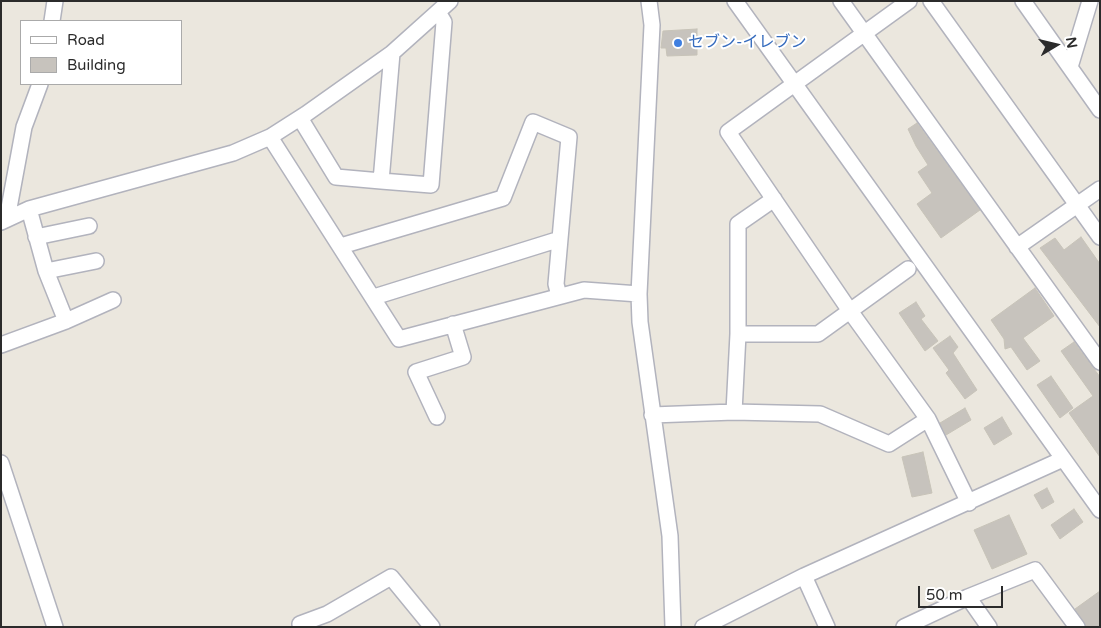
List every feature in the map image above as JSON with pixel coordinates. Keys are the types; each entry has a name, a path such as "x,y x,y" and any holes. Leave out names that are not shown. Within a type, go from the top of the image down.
{"street":[{"path":"52,20 55,1"},
{"path":"4,221 29,209 233,153 270,137 392,53 450,1"},
{"path":"649,1 652,25 639,294 640,322 670,536 673,627"},
{"path":"735,1 1100,510"},
{"path":"840,1 1100,362"},
{"path":"908,1 728,132 850,311 928,419 969,503"},
{"path":"931,1 1100,237"},
{"path":"1023,1 1100,110"},
{"path":"1070,67 1090,1"},
{"path":"300,118 336,177 431,185 444,22 438,12"},
{"path":"381,181 392,53"},
{"path":"4,221 24,127 40,85"},
{"path":"341,246 503,198 533,122 570,136 556,284 559,296"},
{"path":"270,137 374,297 399,339 584,290 639,294"},
{"path":"1017,247 1100,189"},
{"path":"734,412 738,334 738,224 774,199"},
{"path":"29,209 46,271 66,321"},
{"path":"36,237 88,226"},
{"path":"374,297 560,239"},
{"path":"46,271 96,261"},
{"path":"738,334 818,334 908,269"},
{"path":"1,345 66,321 113,300"},
{"path":"437,417 416,372 463,357 453,324"},
{"path":"652,415 734,412 820,414 889,444 928,419"},
{"path":"703,627 804,576 969,503 1063,458"},
{"path":"1,462 55,627"},
{"path":"904,627 968,597 1036,570 1077,627"},
{"path":"804,576 827,627"},
{"path":"300,627 300,624 327,614 390,577 432,627"},
{"path":"968,597 989,627"}],"building":[{"name":"セブン-イレブン","path":"697,29 697,55 667,56 666,48 661,48 663,31"},
{"path":"917,123 980,210 941,238 917,204 932,193 918,172 928,165 908,129"},
{"path":"1081,237 1100,264 1100,327 1040,248 1055,238 1064,250"},
{"path":"1035,288 1054,316 1023,338 1040,361 1027,370 1011,347 1005,349 1004,339 991,320"},
{"path":"916,302 925,316 921,319 938,341 925,351 899,313"},
{"path":"950,336 958,347 953,353 977,390 965,399 946,373 949,370 933,348"},
{"path":"1074,342 1100,377 1100,457 1069,413 1093,396 1061,351"},
{"path":"1051,376 1073,408 1060,418 1037,385"},
{"path":"965,408 971,420 946,435 940,423"},
{"path":"1002,417 1012,434 994,445 984,428"},
{"path":"923,452 932,493 912,497 902,457"},
{"path":"1047,488 1054,502 1042,509 1034,495"},
{"path":"1074,509 1083,522 1060,539 1051,525"},
{"path":"1009,515 1027,554 992,569 974,530"},
{"path":"1100,591 1100,627 1086,627 1075,609"}],"place":[{"name":"セブン-イレブン","path":"678,43"}]}
